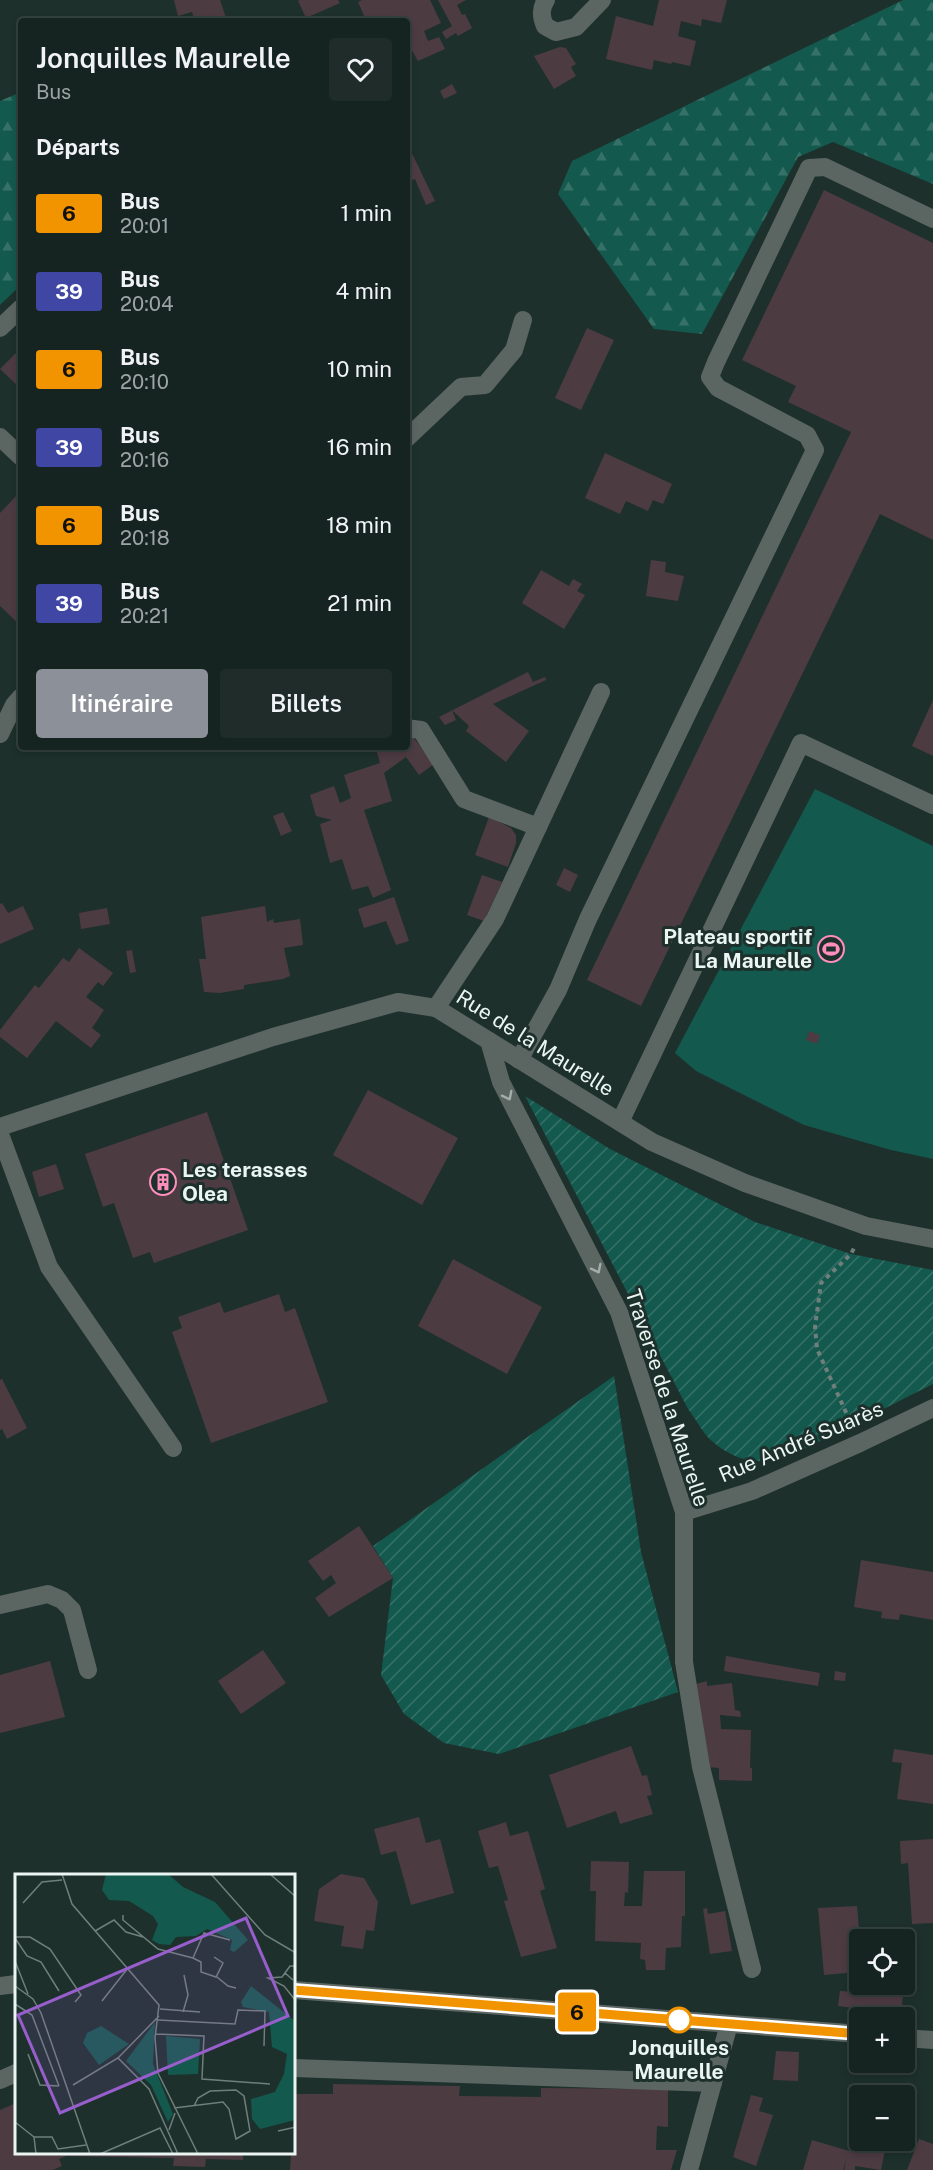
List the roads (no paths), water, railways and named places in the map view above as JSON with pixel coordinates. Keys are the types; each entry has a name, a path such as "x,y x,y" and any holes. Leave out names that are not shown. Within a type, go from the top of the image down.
{"street":[{"path":"546,0 540,16 545,26 556,32 576,27 602,0"},
{"path":"519,1060 558,990 588,919 815,450 807,435 718,388 711,377 716,362 809,168 825,167 933,219"},
{"path":"0,328 18,311"},
{"path":"410,435 461,387 485,385 514,350 523,320"},
{"path":"0,437 18,454"},
{"path":"436,1008 495,919 601,692"},
{"path":"0,734 18,700"},
{"path":"410,728 422,730 464,799 538,827"},
{"path":"620,1122 801,743 933,806"},
{"name":"Rue de la Maurelle","path":"0,1127 273,1037 398,1002 436,1008 652,1142 745,1183 866,1226 933,1239"},
{"name":"Traverse de la Maurelle","path":"489,1041 501,1082 619,1312 684,1512 684,1662 701,1767 752,1969"},
{"path":"0,1134 49,1267 173,1448"},
{"name":"Rue André Suarès","path":"684,1512 752,1491 861,1443 933,1408"},
{"path":"0,1605 48,1594 62,1600 72,1610 88,1670"},
{"path":"0,1986 15,1984"},
{"path":"296,1990 849,2033"},
{"path":"688,2170 729,2024"},
{"path":"915,2039 933,2040"},
{"path":"296,2068 713,2083"},
{"path":"0,2080 15,2073"}],"place":[{"name":"Plateau sportif La Maurelle","path":"831,949"},
{"name":"Les terasses Olea","path":"163,1182"},
{"name":"Jonquilles Maurelle","path":"679,2020"}]}
